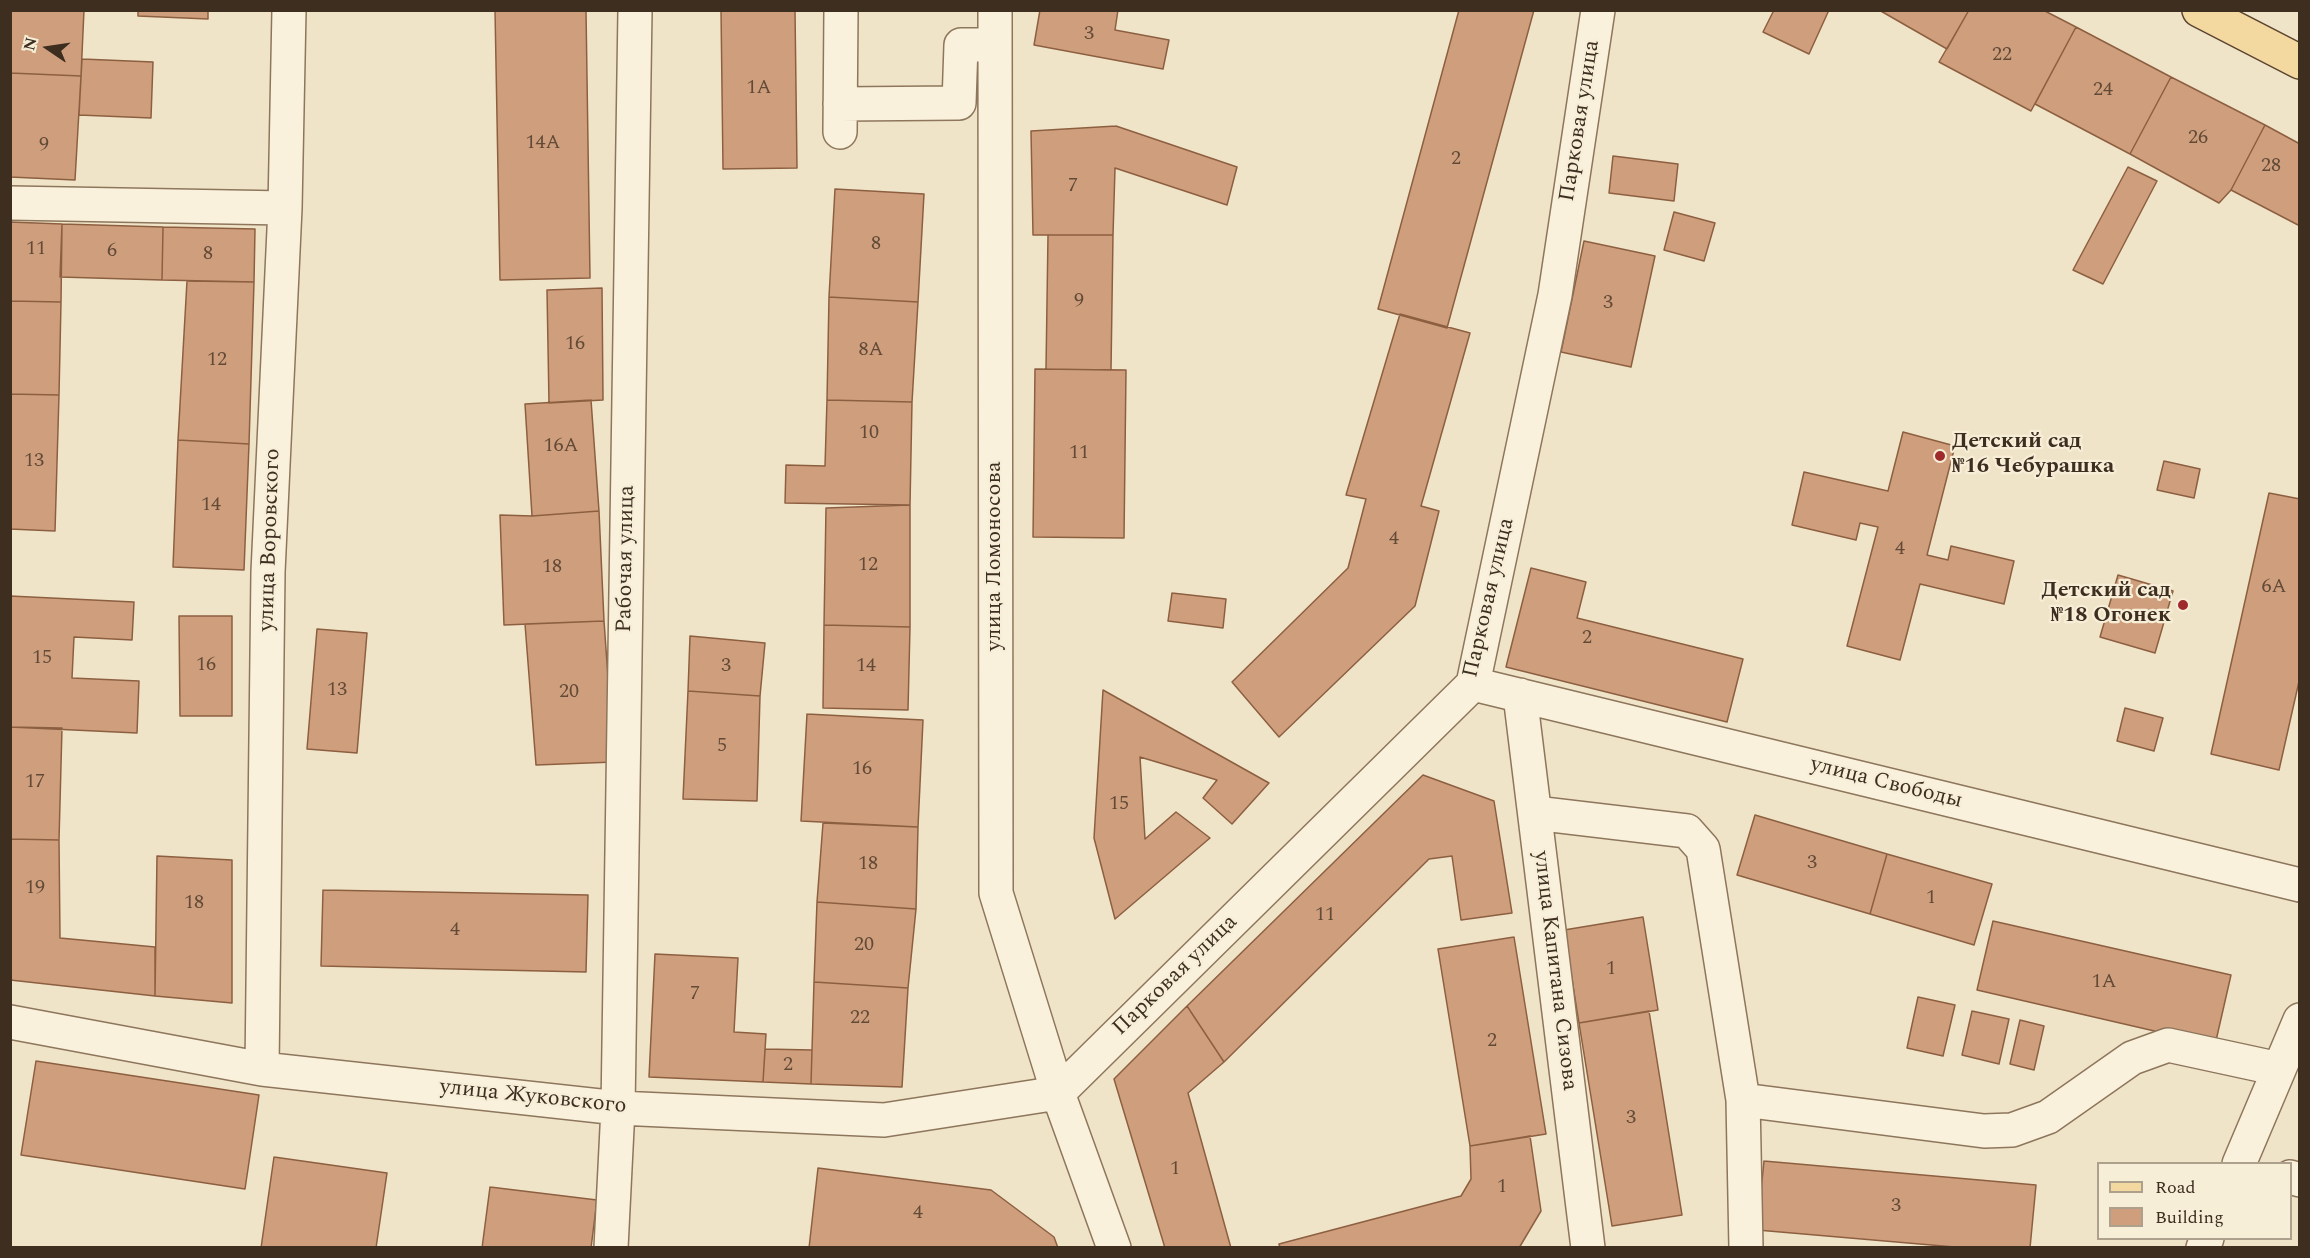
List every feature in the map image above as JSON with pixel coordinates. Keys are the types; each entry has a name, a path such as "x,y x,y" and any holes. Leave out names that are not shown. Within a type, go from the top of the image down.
{"main road":[{"path":"2199,10 2300,62"}],"street":[{"name":"улица Воровского","path":"262,1069 268,572 285,208 290,10"},
{"name":"Рабочая улица","path":"610,1248 618,1108 635,10"},
{"path":"840,10 840,118 959,103 961,45 995,45"},
{"name":"улица Ломоносова","path":"995,10 996,893 1058,1093 1114,1248"},
{"name":"Парковая улица","path":"1058,1093 1473,684 1555,295 1598,10"},
{"path":"10,203 285,208"},
{"name":"улица Свободы","path":"1473,684 2300,885"},
{"name":"улица Капитана Сизова","path":"1520,695 1588,1248"},
{"path":"1535,813 1687,831 1703,849 1743,1100 1746,1248"},
{"path":"2246,1161 2279,1069 2300,1020"},
{"name":"улица Жуковского","path":"10,1022 262,1069 618,1108 884,1120 1058,1093"},
{"path":"1743,1100 1984,1131 2012,1130 2048,1117 2132,1058 2168,1045 2279,1069"}],"building":[{"path":"10,10 84,10 81,76 10,73"},
{"path":"138,10 208,10 208,19 138,16"},
{"path":"495,10 586,10 590,278 500,280"},
{"path":"721,10 795,10 797,168 723,169"},
{"path":"1040,10 1118,10 1115,30 1169,40 1163,69 1034,45"},
{"path":"1459,10 1534,10 1447,328 1378,309"},
{"path":"1774,10 1829,10 1809,54 1763,32"},
{"path":"1879,10 1969,10 1947,49"},
{"path":"1969,10 2043,10 2076,27 2031,111 1939,62"},
{"path":"2076,27 2171,77 2130,154 2035,104"},
{"path":"82,59 153,62 151,118 79,115"},
{"path":"10,73 81,76 75,180 10,177"},
{"path":"2171,77 2265,125 2231,190 2219,203 2130,154"},
{"path":"2265,125 2300,144 2300,226 2231,190"},
{"path":"1116,126 1237,167 1227,205 1115,168 1113,235 1033,235 1031,131"},
{"path":"1613,156 1678,164 1674,201 1609,193"},
{"path":"2128,167 2157,181 2103,284 2073,270"},
{"path":"835,189 924,194 918,302 829,297"},
{"path":"1674,212 1715,223 1704,261 1664,250"},
{"path":"10,222 62,224 61,302 10,301"},
{"path":"62,224 163,227 162,280 60,277"},
{"path":"163,227 255,229 254,282 162,280"},
{"path":"1048,235 1113,235 1111,370 1046,369"},
{"path":"1584,241 1655,256 1631,367 1561,352"},
{"path":"187,281 254,282 249,444 178,440"},
{"path":"602,288 603,400 549,403 547,290"},
{"path":"829,297 918,302 912,402 827,400"},
{"path":"10,301 61,302 59,395 10,394"},
{"path":"1400,314 1470,333 1421,506 1439,511 1415,606 1279,737 1232,682 1348,568 1366,499 1346,495"},
{"path":"1035,369 1126,370 1124,538 1033,537"},
{"path":"10,394 59,395 55,531 10,529"},
{"path":"591,400 599,511 532,516 525,404"},
{"path":"827,400 912,402 910,505 785,503 786,465 825,466"},
{"path":"1903,432 1955,446 1927,555 1948,560 1951,546 2014,561 2004,604 1920,584 1900,660 1847,646 1878,527 1860,523 1856,540 1792,525 1804,472 1888,491"},
{"path":"178,440 249,444 244,570 173,567"},
{"path":"2164,461 2200,469 2194,498 2157,490"},
{"path":"2269,493 2300,499 2300,677 2279,770 2211,754"},
{"path":"910,505 910,627 824,625 826,508"},
{"path":"599,511 604,621 504,625 500,515 532,516"},
{"path":"1531,568 1586,582 1577,618 1743,659 1727,722 1506,667"},
{"path":"2118,575 2173,591 2155,653 2100,637"},
{"path":"1172,593 1226,599 1223,628 1168,621"},
{"path":"10,596 134,602 132,640 74,637 72,678 139,681 137,733 10,727"},
{"path":"179,616 232,616 232,716 180,716"},
{"path":"604,621 614,762 536,765 525,624"},
{"path":"824,625 910,627 908,710 823,708"},
{"path":"317,629 367,633 357,753 307,749"},
{"path":"690,636 765,643 760,696 688,691"},
{"path":"1103,690 1269,783 1232,824 1203,798 1217,780 1140,757 1145,839 1176,812 1210,838 1115,919 1094,838"},
{"path":"688,691 760,696 757,801 683,799"},
{"path":"2125,708 2163,718 2154,751 2117,741"},
{"path":"807,714 923,720 918,827 801,821"},
{"path":"10,727 62,728 59,840 10,839"},
{"path":"1423,775 1494,801 1512,913 1461,920 1452,856 1429,859 1224,1062 1187,1006"},
{"path":"1755,815 1887,854 1870,914 1737,875"},
{"path":"823,823 918,827 916,909 817,902"},
{"path":"10,839 59,840 60,938 155,947 155,996 10,980"},
{"path":"1887,854 1992,884 1974,945 1870,914"},
{"path":"157,856 232,860 232,1003 155,996"},
{"path":"323,890 588,895 586,972 321,966"},
{"path":"817,902 916,909 908,988 814,982"},
{"path":"1643,917 1658,1010 1579,1023 1564,930"},
{"path":"1993,921 2231,975 2215,1045 1977,990"},
{"path":"1514,937 1546,1134 1470,1146 1438,949"},
{"path":"655,954 738,958 734,1032 766,1034 763,1082 649,1077"},
{"path":"814,982 908,988 902,1087 811,1084"},
{"path":"1918,997 1955,1005 1943,1056 1907,1048"},
{"path":"1187,1006 1224,1062 1188,1093 1231,1248 1165,1248 1114,1079"},
{"path":"1649,1011 1682,1215 1612,1226 1579,1023"},
{"path":"1972,1011 2009,1019 1999,1064 1962,1055"},
{"path":"2020,1020 2044,1026 2034,1070 2010,1064"},
{"path":"765,1049 812,1050 811,1084 763,1082"},
{"path":"36,1061 259,1095 245,1189 21,1155"},
{"path":"1530,1136 1541,1211 1519,1248 1280,1248 1279,1244 1461,1196 1471,1179 1470,1146"},
{"path":"274,1157 387,1173 376,1248 261,1248"},
{"path":"1764,1161 2036,1185 2030,1248 1966,1248 1757,1230"},
{"path":"818,1168 991,1190 1054,1237 1058,1248 809,1248"},
{"path":"490,1187 597,1200 591,1248 482,1248"}],"place":[{"name":"Детский сад №16 Чебурашка","path":"1940,456"},
{"name":"Детский сад №18 Огонек","path":"2183,605"}]}
